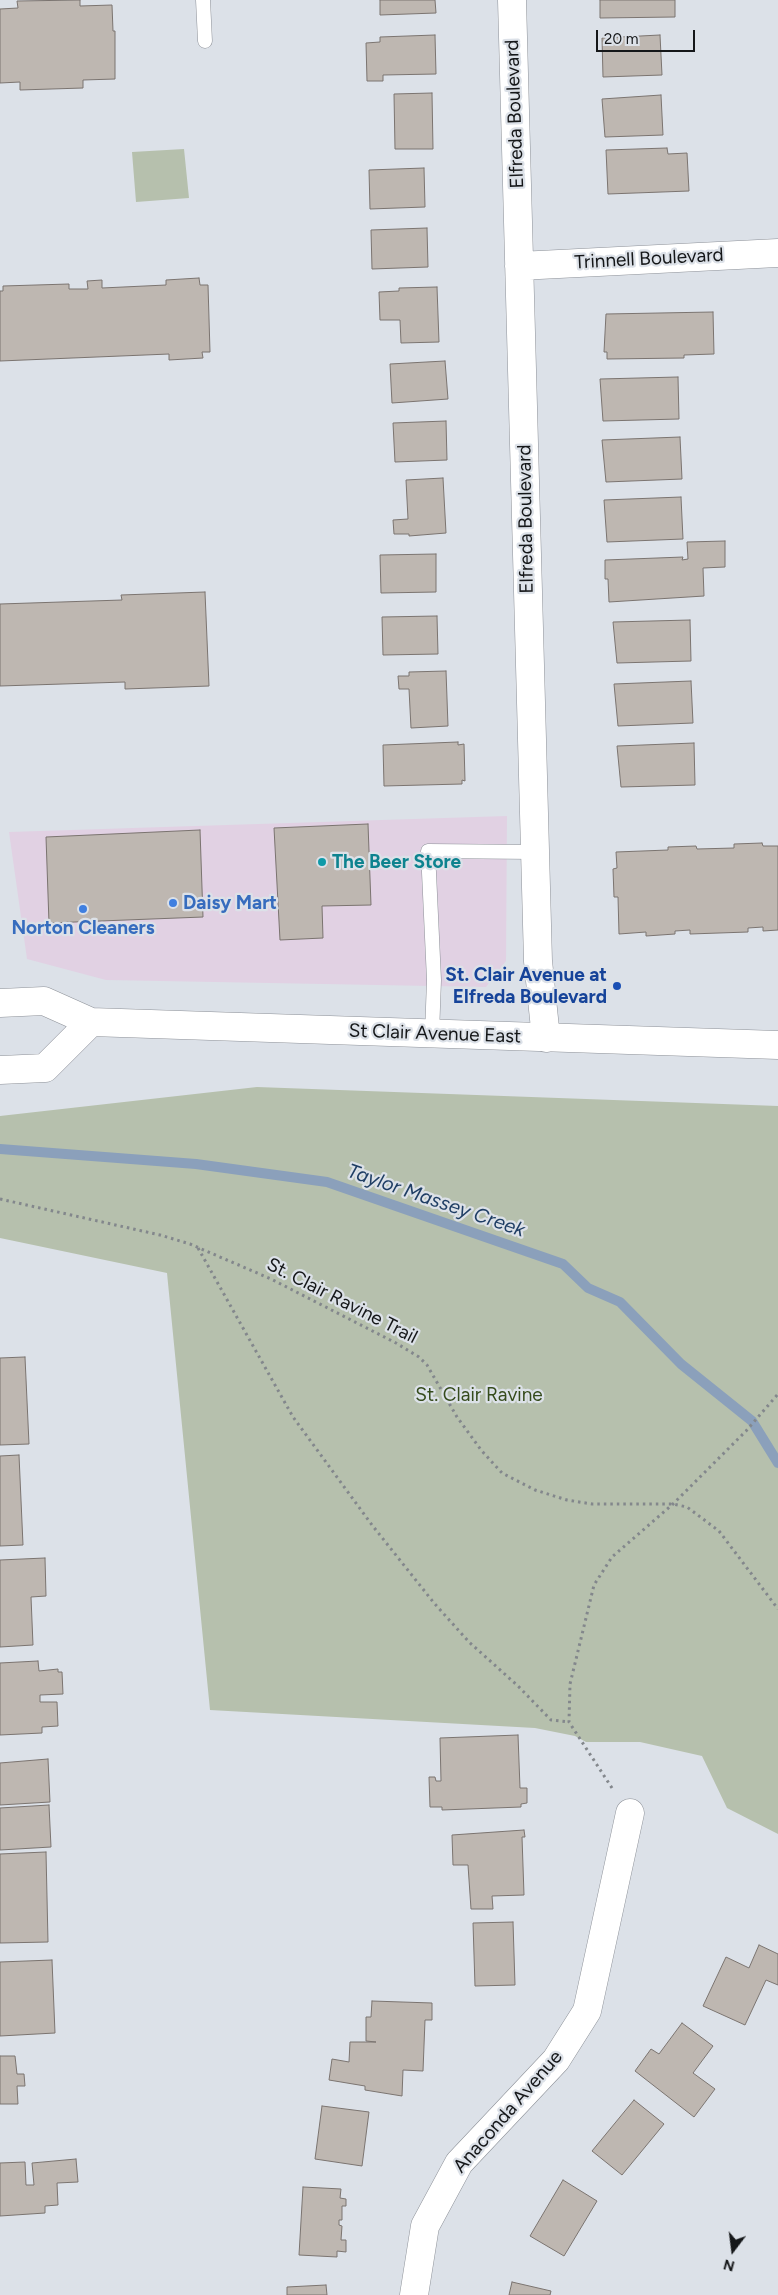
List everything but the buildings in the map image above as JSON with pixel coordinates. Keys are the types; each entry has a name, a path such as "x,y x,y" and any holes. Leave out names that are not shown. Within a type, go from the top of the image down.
{"street":[{"name":"Elfreda Boulevard","path":"512,0 534,852 539,979 546,1038"},
{"name":"Trinnell Boulevard","path":"519,266 778,253"},
{"name":"St Clair Avenue East","path":"0,1004 44,1001 91,1022 778,1045"},
{"path":"0,1070 45,1068 91,1022"},
{"name":"Anaconda Avenue","path":"414,2295 425,2226 459,2163 556,2060 587,2011 630,1813"}],"lane":[{"path":"203,0 204,41"},
{"path":"432,1034 434,980 428,851 534,852"}],"path":[{"name":"St. Clair Ravine Trail","path":"0,1199 160,1235 197,1247 271,1279 396,1343 419,1357 426,1365 457,1417 481,1450 502,1473 535,1490 567,1500 592,1504 673,1504 687,1507 719,1531 778,1609"},
{"path":"197,1247 293,1417 383,1540 428,1596 469,1642 518,1686 551,1720 569,1722"},
{"path":"630,1813 569,1722 570,1684 594,1585 612,1557 673,1504 746,1431 778,1394"}],"shaded area":[{"path":"507,816 506,961 486,987 106,980 27,959 9,832"}],"green space":[{"path":"184,149 189,198 136,202 132,152"},
{"name":"St. Clair Ravine","path":"257,1087 778,1106 778,1834 727,1808 702,1756 640,1742 586,1742 575,1736 535,1728 210,1710 167,1273 0,1238 0,1116"}],"waterway":[{"name":"Taylor Massey Creek","path":"0,1149 196,1164 327,1182 563,1264 588,1288 620,1302 681,1364 752,1421 778,1463"}],"place":[{"name":"The Beer Store","path":"322,862"},
{"name":"Daisy Mart","path":"173,903"},
{"name":"Norton Cleaners","path":"83,909"},
{"name":"St. Clair Avenue at Elfreda Boulevard","path":"617,986"}]}
